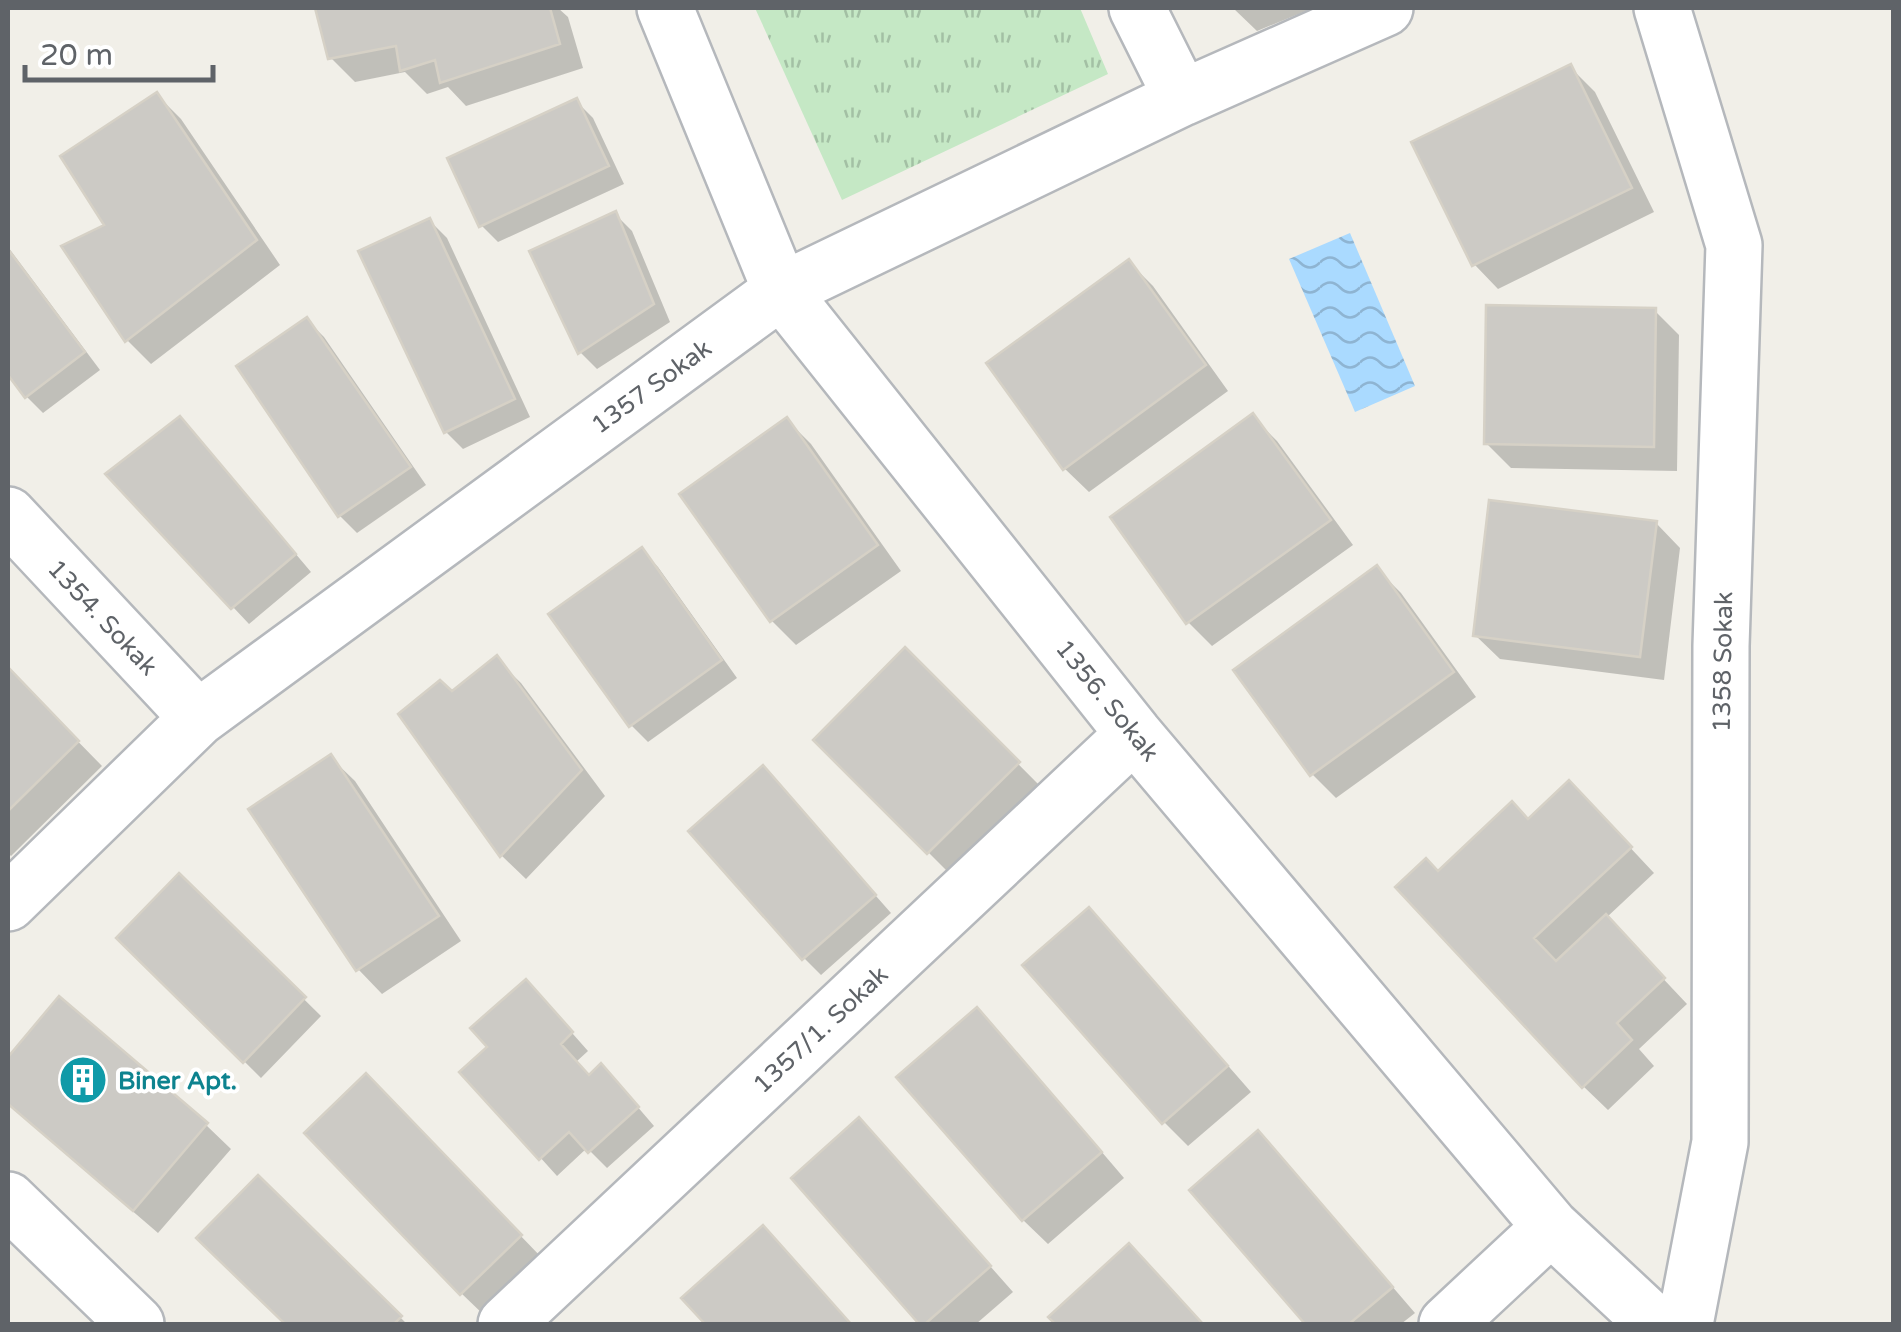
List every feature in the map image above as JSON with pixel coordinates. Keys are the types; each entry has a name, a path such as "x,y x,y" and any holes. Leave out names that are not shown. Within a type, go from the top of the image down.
{"street":[{"name":"1356. Sokak","path":"665,8 781,291 1134,734 1550,1227 1654,1324"},
{"path":"1136,8 1182,98"},
{"name":"1357 Sokak","path":"8,903 198,718 781,291 1182,98 1384,8"},
{"name":"1358 Sokak","path":"1662,8 1734,245 1721,646 1720,1142 1686,1324"},
{"name":"1354. Sokak","path":"8,515 198,718"},
{"name":"1357/1. Sokak","path":"506,1324 1134,734"},
{"path":"8,1200 136,1324"},
{"path":"1447,1324 1550,1227"}],"green space":[{"path":"755,8 1080,8 1108,74 842,200"}],"water":[{"path":"1350,233 1415,386 1355,412 1289,259"}],"building":[{"path":"315,8 550,8 560,44 440,83 435,60 400,71 396,46 328,59"},
{"path":"1571,64 1632,188 1472,266 1411,142"},
{"path":"157,92 257,240 125,342 61,246 104,225 60,156"},
{"path":"577,98 609,166 479,227 447,158"},
{"path":"616,211 654,304 578,354 529,251"},
{"path":"430,218 515,399 444,433 358,251"},
{"path":"8,249 85,352 25,398 8,375"},
{"path":"1129,259 1206,365 1063,470 986,363"},
{"path":"1486,305 1656,308 1654,447 1484,444"},
{"path":"307,317 411,467 338,517 236,366"},
{"path":"1253,413 1331,520 1186,624 1110,517"},
{"path":"180,416 296,554 231,609 105,474"},
{"path":"787,417 878,545 770,622 679,494"},
{"path":"1489,500 1657,521 1640,657 1473,636"},
{"path":"642,547 722,660 629,727 548,614"},
{"path":"1377,565 1454,672 1310,776 1233,670"},
{"path":"905,647 1020,762 927,854 813,740"},
{"path":"497,655 582,770 500,857 398,714 440,680 452,691"},
{"path":"8,667 79,741 8,811"},
{"path":"331,754 439,916 356,971 248,809"},
{"path":"763,765 876,895 802,960 688,831"},
{"path":"1569,780 1632,847 1534,938 1556,961 1606,914 1665,978 1617,1023 1632,1040 1582,1088 1395,887 1426,858 1438,871 1512,801 1528,819"},
{"path":"179,873 306,997 243,1063 116,938"},
{"path":"1089,907 1228,1066 1162,1124 1022,965"},
{"path":"526,979 573,1032 561,1044 589,1075 601,1063 639,1107 588,1153 569,1132 539,1160 459,1072 487,1047 470,1028"},
{"name":"Biner Apt.","path":"59,996 208,1123 133,1211 8,1104 8,1057"},
{"path":"977,1007 1102,1152 1022,1221 896,1077"},
{"path":"366,1073 522,1235 460,1295 304,1133"},
{"path":"859,1117 991,1266 925,1324 919,1324 791,1178"},
{"path":"1258,1130 1393,1287 1349,1324 1305,1324 1189,1190"},
{"path":"258,1175 402,1316 394,1324 285,1324 196,1238"},
{"path":"763,1225 851,1324 705,1324 681,1298"},
{"path":"1129,1243 1203,1324 1055,1324 1048,1317"}],"place":[{"name":"Biner Apt.","path":"83,1080"}]}
